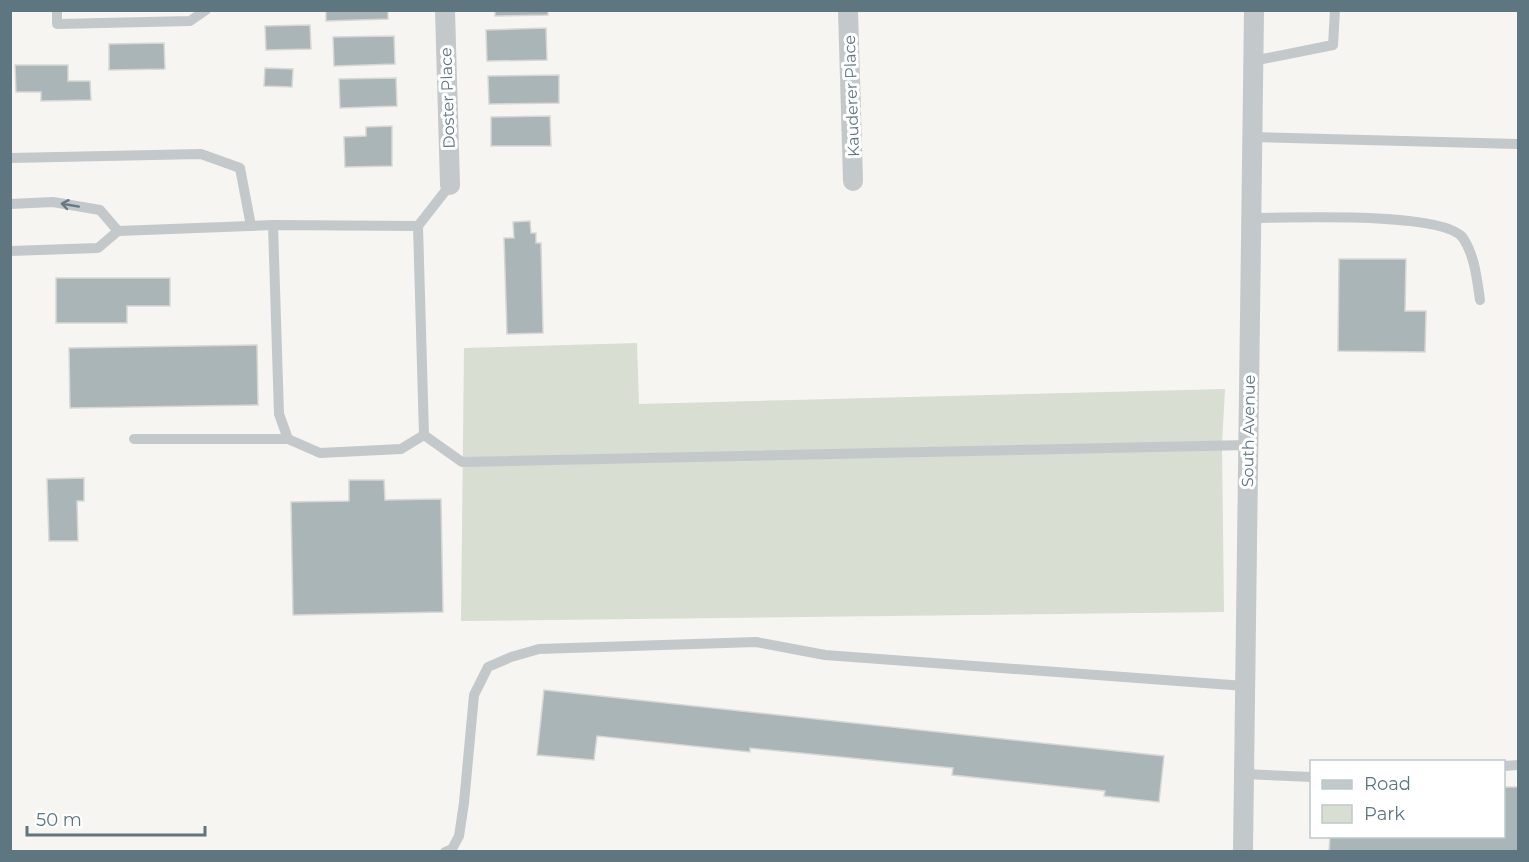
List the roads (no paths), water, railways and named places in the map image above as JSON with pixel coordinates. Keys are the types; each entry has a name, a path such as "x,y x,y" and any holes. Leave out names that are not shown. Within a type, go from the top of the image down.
{"street":[{"name":"Doster Place","path":"445,10 450,185"},
{"name":"Kauderer Place","path":"848,10 853,181"},
{"name":"South Avenue","path":"1243,852 1254,10"}],"lane":[{"path":"57,10 57,24 190,21 206,10"},
{"path":"1254,61 1333,45 1335,10"},
{"path":"1253,137 1518,144"},
{"path":"10,159 201,154 240,168 251,226"},
{"path":"424,435 418,226 450,185"},
{"path":"10,204 52,201 100,210 118,231"},
{"path":"1252,218 1401,219 1448,229 1462,236 1469,250 1476,272 1480,300"},
{"path":"10,251 98,248 118,231 273,225 418,226"},
{"path":"273,225 279,414 288,439"},
{"path":"424,435 462,462 1248,445"},
{"path":"134,439 288,439 320,453 401,449 424,435"},
{"path":"445,852 452,849 459,836 474,695 488,667 539,649 756,642 825,655 1245,686"},
{"path":"1244,774 1310,777"}]}
